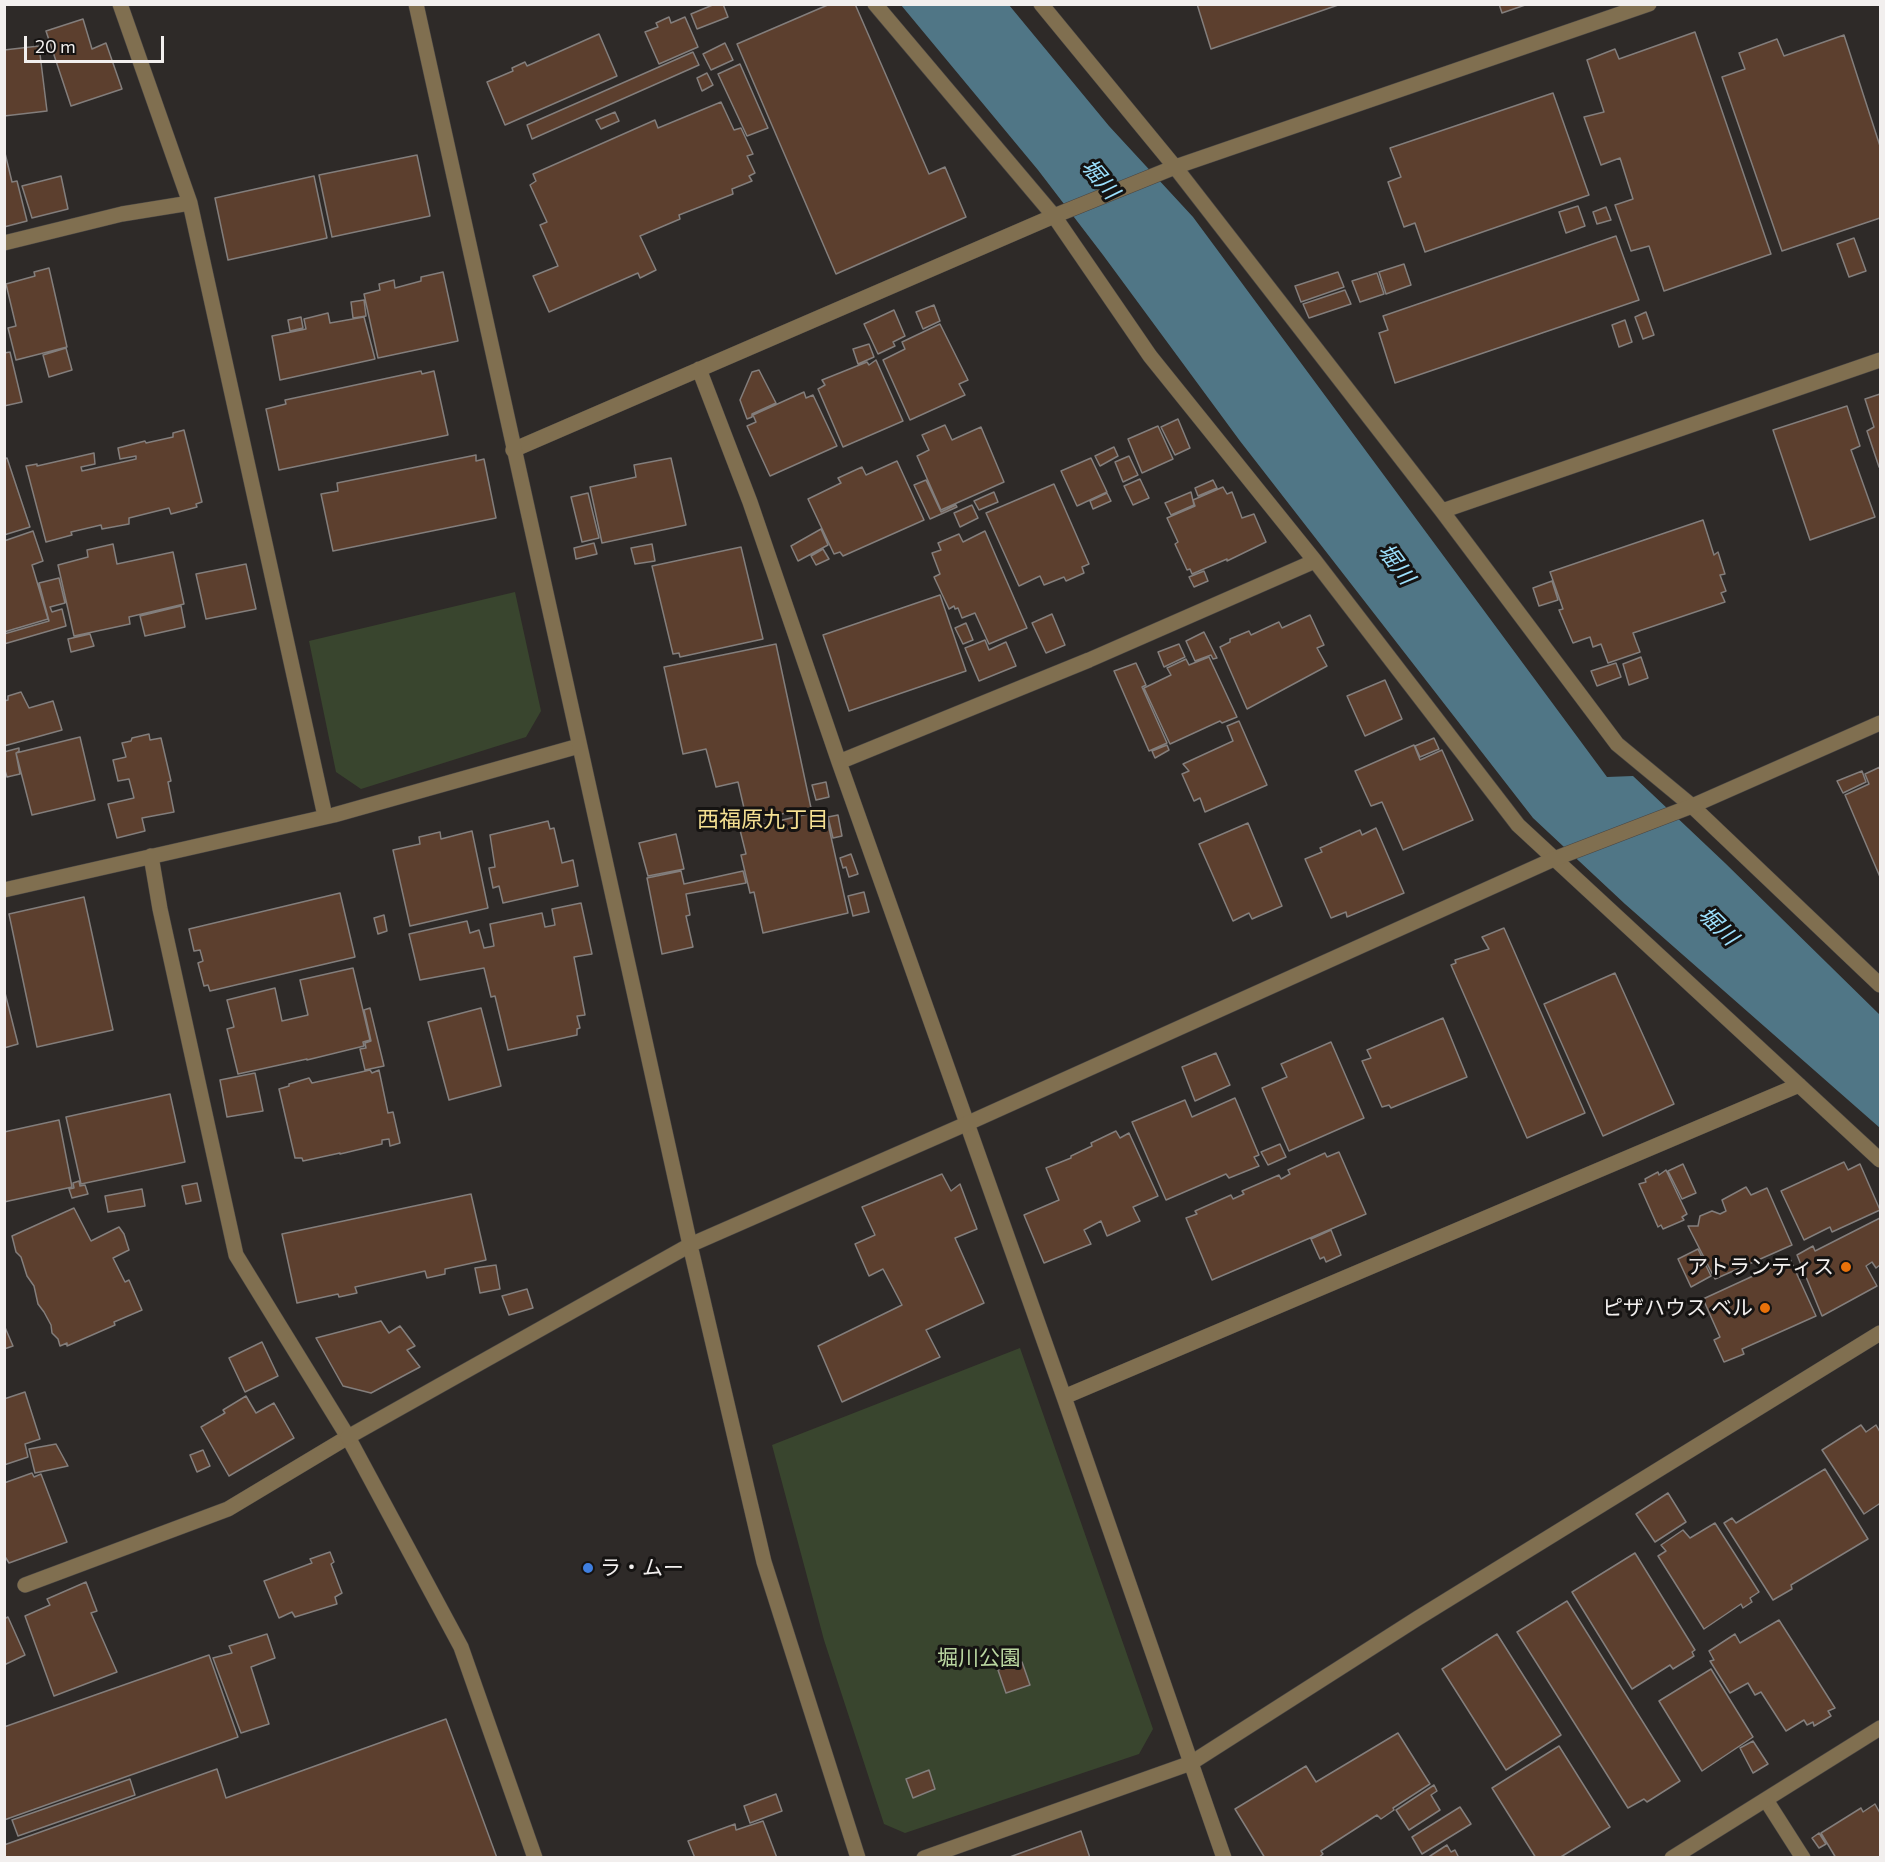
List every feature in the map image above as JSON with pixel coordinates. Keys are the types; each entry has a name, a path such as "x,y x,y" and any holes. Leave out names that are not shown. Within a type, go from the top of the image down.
{"street":[{"path":"120,4 190,203 325,816"},
{"path":"416,4 690,1245 764,1562 858,1857"},
{"path":"874,4 1054,216 1150,356 1315,561 1518,825 1881,1160"},
{"path":"1041,4 1175,167 1442,512 1617,744 1692,806 1881,985"},
{"path":"513,450 1054,216 1175,167 1648,4"},
{"path":"4,243 122,214 190,203"},
{"path":"1442,512 1881,360"},
{"path":"699,369 750,502 839,762 1224,1857"},
{"path":"839,762 1089,660 1315,561"},
{"path":"25,1585 228,1509 348,1437 690,1245 966,1124 1554,859 1692,806 1881,723"},
{"path":"4,890 325,816 579,746"},
{"path":"151,856 162,920 236,1255 348,1437 461,1647 535,1857"},
{"path":"1064,1397 1799,1085"},
{"path":"924,1857 1191,1762 1418,1617 1881,1334"},
{"path":"1672,1857 1881,1728"},
{"path":"1766,1800 1803,1857"}],"green space":[{"path":"515,592 541,711 526,737 361,789 336,772 309,641"},
{"name":"堀川公園","path":"1020,1348 1153,1729 1139,1754 905,1833 884,1824 824,1640 772,1445"}],"water":[{"name":"堀川","path":"901,5 1009,5 1109,126 1193,217 1607,777 1633,776 1880,1015 1880,1128 1625,904 1533,818 1240,441 1038,170"}],"building":[{"path":"715,4 723,4 728,17 697,29 691,14"},
{"path":"830,4 855,4 929,174 945,167 966,217 836,274 737,44"},
{"path":"1197,4 1341,4 1211,49"},
{"path":"1499,4 1528,4 1502,13"},
{"path":"669,17 671,23 685,17 698,47 659,64 645,32 658,27 656,23"},
{"path":"83,19 92,49 106,43 122,89 71,106 46,31"},
{"path":"1695,32 1771,254 1664,291 1649,246 1631,251 1615,205 1633,199 1620,158 1601,165 1584,117 1604,112 1587,60 1615,49 1619,59"},
{"path":"599,34 617,76 505,125 487,82 513,71 512,68 525,62 527,66"},
{"path":"1844,35 1880,146 1880,218 1782,251 1722,77 1745,69 1739,53 1777,39 1784,56"},
{"path":"725,43 733,60 711,70 703,54"},
{"path":"39,46 47,111 4,116 4,50"},
{"path":"693,52 699,65 532,139 527,125"},
{"path":"740,64 768,128 747,136 718,74"},
{"path":"707,73 713,85 702,91 697,78"},
{"path":"1553,93 1589,195 1425,252 1415,223 1404,227 1388,182 1401,177 1390,148"},
{"path":"721,102 734,130 741,128 753,154 747,156 755,173 749,176 752,181 732,189 733,194 679,215 680,219 640,236 656,270 640,278 638,273 549,312 533,276 558,266 540,225 547,222 530,185 536,181 533,174 655,120 658,128"},
{"path":"615,112 619,121 601,129 596,120"},
{"path":"4,149 12,182 17,181 27,221 4,227"},
{"path":"417,155 430,216 332,237 319,175"},
{"path":"61,176 68,209 32,218 22,186"},
{"path":"314,176 327,238 228,260 215,198"},
{"path":"1578,206 1585,226 1566,233 1559,212"},
{"path":"1606,207 1611,220 1597,224 1593,212"},
{"path":"1616,236 1639,300 1395,383 1379,333 1388,330 1383,316"},
{"path":"1854,238 1866,271 1849,277 1837,244"},
{"path":"1404,264 1411,285 1386,294 1379,272"},
{"path":"49,268 67,347 16,360 8,328 16,326 6,284 35,276 34,272"},
{"path":"443,272 458,341 378,358 364,294 380,290 379,284 394,280 395,288 421,281 421,277"},
{"path":"1338,272 1344,287 1301,302 1295,286"},
{"path":"1377,273 1384,294 1360,302 1352,281"},
{"path":"1345,290 1351,304 1309,318 1303,304"},
{"path":"364,300 366,316 353,318 351,302"},
{"path":"934,305 940,321 923,329 916,312"},
{"path":"894,310 905,336 893,342 895,346 878,354 864,324"},
{"path":"1646,312 1654,335 1643,339 1635,317"},
{"path":"328,313 330,323 364,317 375,359 280,380 272,336 306,329 304,319"},
{"path":"301,317 303,328 290,331 288,320"},
{"path":"1625,320 1632,342 1619,347 1612,325"},
{"path":"940,324 968,380 959,384 965,395 910,420 883,360 905,349 902,342"},
{"path":"869,344 874,357 858,364 853,349"},
{"path":"66,348 72,370 49,377 43,355"},
{"path":"10,352 22,402 4,406 4,353"},
{"path":"876,360 903,421 843,447 818,389 825,385 822,380 867,362 869,365"},
{"path":"759,370 776,403 752,414 752,417 747,419 740,400 752,372"},
{"path":"421,371 422,374 434,371 448,435 279,470 266,409 286,404 285,400"},
{"path":"804,392 806,398 813,395 837,446 770,476 747,426 756,422 753,415"},
{"path":"1880,394 1879,467 1867,431 1874,427 1865,399"},
{"path":"1847,406 1860,446 1851,450 1875,517 1810,540 1773,430"},
{"path":"1178,419 1190,448 1175,455 1161,427"},
{"path":"945,425 952,440 981,427 1004,482 941,510 917,456 929,450 922,435"},
{"path":"1158,426 1173,459 1142,473 1128,439"},
{"path":"184,430 202,502 196,504 197,507 171,514 169,508 129,518 129,524 102,529 101,525 71,532 72,535 46,542 26,466 37,464 37,466 94,453 95,464 81,467 82,471 136,459 136,456 120,459 118,448 173,437 173,433"},
{"path":"1114,447 1118,456 1100,466 1095,456"},
{"path":"476,455 476,461 484,459 496,518 333,551 321,494 338,491 337,483"},
{"path":"1129,456 1138,475 1123,482 1115,462"},
{"path":"7,458 30,527 4,535 4,459"},
{"path":"671,458 686,525 602,543 590,487 636,477 634,465"},
{"path":"1091,458 1107,492 1077,506 1061,471"},
{"path":"897,461 924,520 843,556 840,552 834,554 808,499 841,483 838,478 862,467 866,475"},
{"path":"1140,479 1149,498 1133,505 1124,486"},
{"path":"926,480 941,512 956,505 957,507 930,519 914,485"},
{"path":"1213,480 1217,488 1198,496 1195,488"},
{"path":"1054,484 1089,564 1082,567 1084,573 1066,581 1064,577 1044,585 1040,576 1019,586 986,513"},
{"path":"1223,487 1227,494 1232,492 1242,518 1254,514 1266,542 1227,561 1227,559 1192,574 1190,569 1187,570 1175,544 1178,542 1167,518 1195,506 1193,500"},
{"path":"994,492 998,502 979,510 974,501"},
{"path":"1191,492 1194,505 1171,515 1165,503"},
{"path":"588,493 599,538 582,542 571,497"},
{"path":"1107,493 1111,501 1093,509 1090,501"},
{"path":"972,505 978,518 960,527 954,513"},
{"path":"1703,520 1714,555 1718,552 1725,574 1720,575 1726,591 1721,593 1725,602 1633,633 1640,652 1608,663 1601,644 1593,647 1590,637 1573,643 1559,610 1563,609 1550,572"},
{"path":"821,529 828,545 798,561 791,546"},
{"path":"33,531 43,561 32,565 48,619 4,632 4,541"},
{"path":"985,531 1027,628 989,644 975,613 962,618 958,608 955,609 954,606 949,609 934,577 940,574 932,553 941,550 938,543 959,534 963,542"},
{"path":"594,543 597,554 576,559 574,548"},
{"path":"113,544 117,564 173,552 184,604 129,617 130,624 74,636 58,565 88,557 87,550"},
{"path":"652,544 655,561 635,564 631,548"},
{"path":"741,547 763,639 680,657 679,653 673,654 652,566"},
{"path":"823,549 829,559 816,565 811,556"},
{"path":"246,564 256,609 206,619 196,574"},
{"path":"1204,571 1208,581 1194,587 1189,577"},
{"path":"59,578 65,603 50,607 52,612 62,609 66,626 4,644 4,634 49,621 39,583"},
{"path":"1552,581 1558,600 1539,606 1533,588"},
{"path":"940,595 966,671 849,711 823,635"},
{"path":"181,606 185,627 145,636 140,616"},
{"path":"1052,614 1065,645 1046,653 1032,623"},
{"path":"1310,615 1324,645 1317,648 1327,666 1247,709 1220,647 1230,642 1230,639 1249,631 1251,635 1279,622 1282,628"},
{"path":"966,623 973,640 963,644 955,628"},
{"path":"1204,632 1217,658 1213,659 1211,655 1195,661 1186,641"},
{"path":"90,634 94,646 71,652 68,639"},
{"path":"985,640 989,650 1006,642 1016,666 979,681 965,648"},
{"path":"776,644 811,808 747,821 738,782 716,787 706,749 683,754 664,667"},
{"path":"1179,644 1185,657 1164,667 1158,652"},
{"path":"1209,657 1237,717 1222,723 1220,721 1170,744 1144,688 1171,675 1167,668 1186,659 1189,665"},
{"path":"1641,657 1648,678 1629,685 1623,664"},
{"path":"1136,663 1146,685 1142,687 1167,743 1149,751 1114,671"},
{"path":"1616,663 1621,677 1597,686 1591,671"},
{"path":"1385,680 1402,719 1365,736 1347,696"},
{"path":"21,692 29,708 53,701 62,730 4,746 4,701 8,700 8,696"},
{"path":"1239,721 1267,785 1205,812 1200,798 1194,801 1182,774 1189,771 1183,764 1233,741 1227,726"},
{"path":"149,734 150,740 161,738 171,781 168,782 174,812 142,818 145,831 117,838 108,804 134,798 129,779 118,781 113,760 126,757 122,743"},
{"path":"80,737 95,800 32,815 16,753"},
{"path":"1434,738 1439,749 1420,757 1415,746"},
{"path":"1167,745 1169,750 1155,758 1152,751"},
{"path":"1414,745 1420,760 1442,750 1473,820 1403,850 1382,802 1371,806 1355,771"},
{"path":"19,748 16,753 20,774 7,777 4,752"},
{"path":"1880,767 1880,877 1845,795 1869,784 1865,774"},
{"path":"1862,771 1866,782 1843,793 1837,781"},
{"path":"826,782 829,797 816,800 812,785"},
{"path":"825,810 848,913 763,933 754,892 750,893 741,855 746,854 740,830"},
{"path":"838,815 842,836 833,838 828,817"},
{"path":"548,821 550,829 554,828 562,863 573,860 578,886 503,903 499,886 493,888 489,868 495,867 490,835"},
{"path":"1248,823 1282,906 1252,919 1249,913 1233,921 1199,844"},
{"path":"1376,828 1404,893 1347,917 1346,912 1331,918 1305,859 1322,852 1320,848 1360,830 1362,835"},
{"path":"472,831 488,908 410,926 393,850 420,844 419,837 440,832 441,839"},
{"path":"676,834 684,869 648,876 639,843"},
{"path":"851,854 858,874 849,877 840,858"},
{"path":"681,871 684,884 743,871 746,883 686,894 690,915 686,916 693,947 662,954 647,878"},
{"path":"864,892 869,912 853,916 848,896"},
{"path":"340,893 355,957 210,991 208,985 204,986 198,963 203,961 200,950 194,951 189,929"},
{"path":"84,897 113,1030 37,1047 9,914"},
{"path":"581,903 592,954 574,957 585,1015 577,1016 580,1028 577,1029 577,1035 508,1050 495,996 491,997 484,968 420,980 409,934 467,921 470,933 479,930 484,948 494,946 490,924 542,913 545,927 555,925 552,909"},
{"path":"384,915 387,931 378,934 374,918"},
{"path":"1504,928 1585,1113 1527,1138 1451,965 1456,963 1455,960 1489,949 1482,937"},
{"path":"353,968 370,1040 363,1042 364,1046 238,1074 227,1029 234,1027 227,1000 275,988 282,1021 308,1015 300,980"},
{"path":"1615,973 1674,1104 1603,1136 1544,1004"},
{"path":"4,989 18,1044 4,1048"},
{"path":"370,1008 384,1066 365,1070 360,1049 366,1048 365,1043 371,1041 364,1010"},
{"path":"481,1008 501,1086 449,1100 428,1022"},
{"path":"1443,1018 1467,1077 1391,1108 1389,1105 1382,1107 1362,1061 1371,1058 1367,1050"},
{"path":"1331,1042 1364,1118 1289,1151 1262,1088 1287,1077 1281,1064"},
{"path":"1216,1053 1230,1085 1195,1101 1182,1067"},
{"path":"370,1070 372,1073 379,1070 388,1113 393,1112 400,1143 390,1146 389,1139 382,1140 382,1144 340,1154 303,1161 302,1158 295,1158 279,1089 309,1078 312,1083"},
{"path":"255,1073 263,1111 227,1117 220,1080"},
{"path":"170,1094 185,1162 81,1184 66,1117"},
{"path":"1235,1098 1259,1155 1254,1157 1259,1166 1229,1178 1226,1174 1166,1200 1132,1122 1185,1100 1192,1117"},
{"path":"59,1120 72,1187 4,1202 4,1132"},
{"path":"1116,1131 1120,1138 1129,1133 1158,1196 1133,1207 1140,1221 1107,1236 1101,1221 1084,1230 1091,1244 1044,1263 1024,1215 1059,1200 1046,1168 1071,1158 1092,1146 1091,1143"},
{"path":"1280,1144 1286,1157 1268,1165 1261,1152"},
{"path":"1339,1152 1366,1214 1212,1280 1186,1218 1197,1214 1195,1211 1231,1195 1233,1199 1244,1194 1242,1191 1279,1175 1281,1179 1290,1174 1288,1170 1325,1153 1327,1157"},
{"path":"1844,1162 1848,1170 1860,1164 1880,1210 1832,1232 1830,1227 1804,1240 1781,1191"},
{"path":"1683,1164 1696,1193 1682,1199 1668,1171"},
{"path":"1666,1170 1687,1214 1682,1217 1684,1220 1663,1229 1661,1225 1658,1227 1639,1184 1646,1182 1645,1179 1658,1172 1659,1175"},
{"path":"942,1174 951,1191 960,1184 977,1229 955,1238 984,1303 926,1330 940,1357 842,1402 818,1346 902,1305 883,1269 869,1276 855,1244 875,1235 862,1207"},
{"path":"79,1181 80,1186 85,1185 88,1194 72,1198 69,1189 74,1188 73,1183"},
{"path":"197,1183 201,1201 186,1204 182,1186"},
{"path":"1746,1187 1751,1195 1767,1188 1792,1245 1715,1279 1688,1226 1698,1226 1700,1216 1712,1211 1720,1214 1726,1211 1722,1200"},
{"path":"142,1189 145,1206 108,1212 105,1196"},
{"path":"471,1194 486,1260 445,1269 445,1274 427,1278 425,1271 355,1287 357,1293 339,1297 338,1294 297,1303 282,1234"},
{"path":"74,1208 91,1241 119,1227 124,1234 129,1250 113,1258 125,1282 129,1280 142,1310 114,1322 115,1325 67,1346 67,1343 60,1346 38,1304 34,1286 27,1276 21,1257 16,1252 12,1236"},
{"path":"1880,1218 1880,1265 1876,1268 1872,1262 1866,1266 1877,1286 1822,1316 1797,1255 1813,1246 1815,1251"},
{"path":"1331,1230 1341,1255 1326,1262 1324,1257 1320,1259 1311,1239"},
{"path":"1698,1249 1711,1276 1691,1287 1678,1259"},
{"path":"1790,1259 1816,1316 1742,1349 1744,1354 1724,1362 1714,1340 1720,1337 1703,1299"},
{"path":"496,1265 500,1289 480,1293 475,1268"},
{"path":"527,1289 533,1308 509,1315 502,1296"},
{"path":"381,1321 389,1333 400,1326 415,1346 407,1350 420,1367 371,1393 343,1386 316,1338"},
{"path":"4,1325 13,1346 4,1349"},
{"path":"262,1342 278,1376 245,1392 229,1358"},
{"path":"25,1392 40,1439 25,1444 28,1457 4,1465 4,1399"},
{"path":"246,1396 256,1413 274,1403 294,1438 229,1476 201,1427 225,1413 223,1410"},
{"path":"1861,1425 1866,1432 1876,1425 1880,1432 1880,1506 1879,1504 1864,1514 1822,1450"},
{"path":"56,1444 68,1466 35,1473 29,1449"},
{"path":"203,1450 210,1466 197,1472 190,1455"},
{"path":"1825,1469 1868,1539 1791,1585 1792,1589 1773,1600 1724,1523 1732,1518 1736,1523"},
{"path":"32,1473 34,1477 41,1474 67,1542 9,1563 4,1555 4,1483"},
{"path":"1668,1493 1686,1522 1655,1542 1636,1514"},
{"path":"1715,1523 1759,1592 1750,1598 1752,1602 1743,1608 1741,1604 1704,1629 1658,1556 1666,1551 1661,1545 1683,1530 1690,1538"},
{"path":"330,1552 334,1562 331,1564 342,1593 335,1597 337,1604 295,1617 292,1612 279,1618 264,1581 312,1563 310,1559"},
{"path":"1635,1553 1695,1650 1692,1652 1694,1656 1673,1669 1670,1665 1632,1689 1572,1592"},
{"path":"86,1582 97,1611 91,1613 117,1672 54,1696 25,1616 50,1605 47,1599"},
{"path":"1567,1601 1680,1781 1647,1802 1644,1799 1628,1808 1517,1632"},
{"path":"8,1617 25,1655 4,1665 4,1619"},
{"path":"1779,1620 1835,1708 1828,1711 1831,1716 1814,1726 1813,1722 1807,1725 1804,1720 1786,1731 1761,1692 1755,1695 1748,1683 1730,1693 1710,1661 1714,1660 1709,1651 1735,1634 1740,1643"},
{"path":"267,1634 275,1658 251,1667 269,1724 241,1733 213,1658 232,1653 229,1646"},
{"path":"1497,1634 1561,1735 1506,1770 1442,1669"},
{"path":"209,1655 238,1737 4,1820 4,1727"},
{"path":"1022,1662 1030,1685 1006,1693 998,1670"},
{"path":"1711,1669 1753,1737 1702,1771 1659,1701"},
{"path":"446,1719 497,1858 4,1858 4,1845 217,1769 226,1798"},
{"path":"1398,1733 1430,1784 1393,1808 1394,1810 1381,1819 1377,1815 1321,1851 1323,1854 1318,1858 1265,1858 1235,1809 1306,1766 1316,1782"},
{"path":"1753,1741 1768,1764 1753,1773 1740,1748"},
{"path":"1559,1746 1610,1827 1559,1858 1536,1858 1492,1788"},
{"path":"929,1770 935,1789 913,1798 906,1779"},
{"path":"130,1779 135,1795 18,1836 12,1820"},
{"path":"1434,1785 1437,1791 1431,1795 1440,1810 1409,1830 1396,1810"},
{"path":"776,1794 782,1811 750,1823 744,1806"},
{"path":"1875,1804 1880,1813 1880,1858 1836,1858 1821,1833 1861,1808 1863,1812"},
{"path":"1460,1807 1471,1824 1422,1854 1412,1837"},
{"path":"763,1821 777,1858 695,1858 688,1841 735,1824 736,1830"},
{"path":"1081,1831 1090,1858 1007,1858"},
{"path":"1819,1833 1826,1844 1819,1848 1812,1838"},
{"path":"1447,1845 1451,1852 1455,1850 1459,1858 1427,1858"}],"place":[{"name":"アトランティス","path":"1846,1267"},
{"name":"ピザハウス ベル","path":"1765,1308"},
{"name":"ラ・ムー","path":"588,1568"}],"district":[{"name":"西福原九丁目","path":"763,820"}]}
